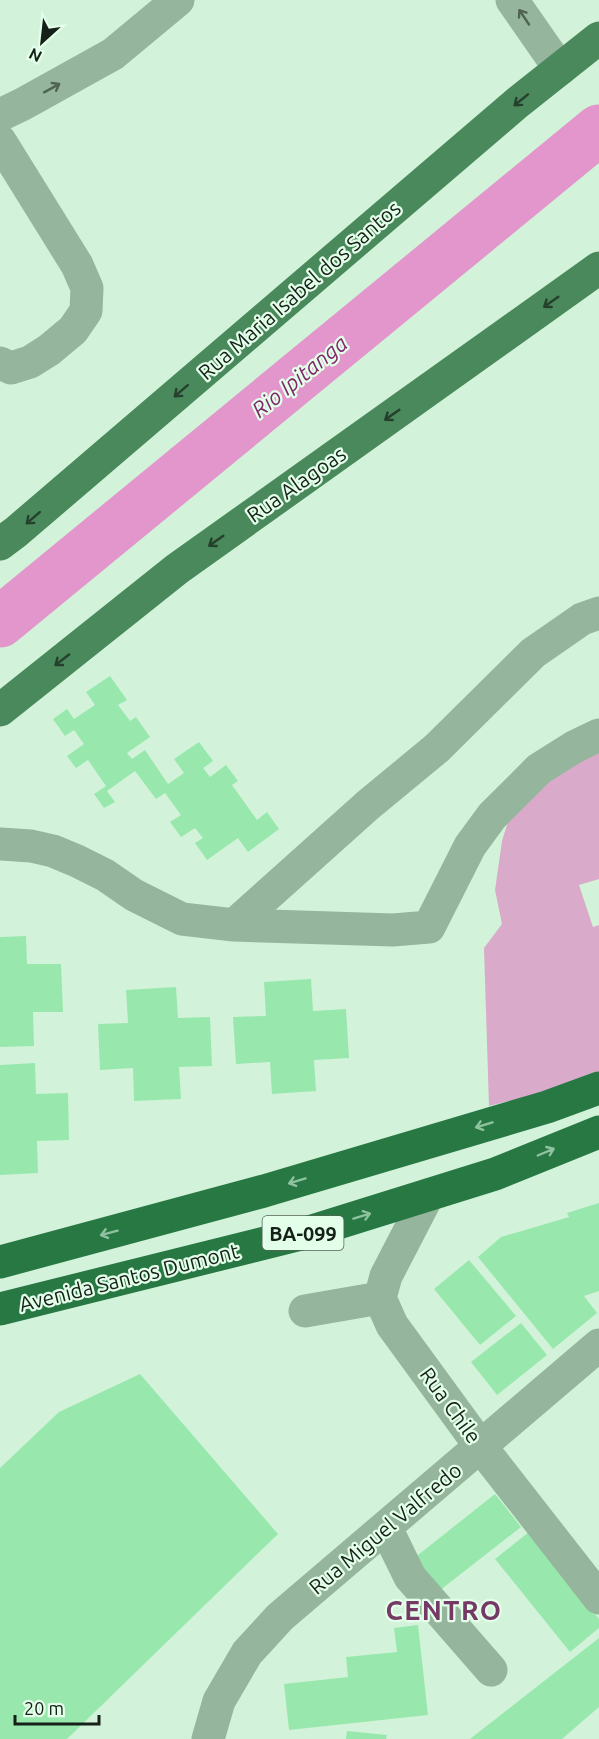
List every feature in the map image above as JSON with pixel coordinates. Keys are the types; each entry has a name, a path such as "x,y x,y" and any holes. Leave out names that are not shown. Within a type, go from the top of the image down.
{"highway":[{"name":"BA-099","path":"0,1262 264,1191 547,1107 599,1088"},
{"name":"Avenida Santos Dumont","path":"0,1309 309,1232 495,1174 599,1132"}],"main road":[{"name":"Rua Maria Isabel dos Santos","path":"0,544 517,103 599,38"},
{"name":"Rua Alagoas","path":"0,710 177,569 599,268"}],"street":[{"path":"0,115 113,54 177,0"},
{"path":"512,0 560,69"},
{"path":"0,141 77,265 87,288 86,312 73,330 30,362 10,368 0,363"},
{"path":"234,925 368,805 437,748 533,653 582,618 599,613"},
{"path":"0,844 31,846 53,851 105,875 134,895 182,919 234,925 393,930 429,927 470,846 492,816 539,769 574,747 599,735"},
{"path":"305,1311 380,1298 386,1276 428,1195"},
{"name":"Rua Chile","path":"380,1298 392,1325 481,1447 599,1598"},
{"name":"Rua Miguel Valfredo","path":"208,1739 219,1701 247,1653 280,1617 599,1345"},
{"path":"386,1528 410,1577 491,1670"}],"shaded area":[{"path":"599,752 599,879 579,885 593,927 599,925 599,1077 591,1081 489,1106 484,948 502,924 495,890 502,841 509,818 561,768"}],"building":[{"path":"110,676 127,700 118,705 130,721 136,717 150,737 127,753 132,759 145,750 168,784 184,773 174,759 199,742 213,761 203,768 210,777 226,765 238,781 232,785 257,820 267,812 279,829 248,852 238,838 207,860 195,843 203,838 195,828 181,837 170,822 181,815 165,793 156,799 135,771 107,791 115,802 104,808 94,794 106,786 88,760 76,768 67,756 84,744 74,730 65,736 53,719 67,709 74,719 95,705 86,692"},
{"path":"26,936 27,964 61,964 63,1012 33,1012 34,1046 0,1047 0,937"},
{"path":"311,979 313,1011 346,1009 349,1058 314,1060 316,1091 272,1094 270,1062 236,1064 233,1017 266,1016 264,982"},
{"path":"176,987 178,1018 210,1017 212,1066 179,1067 181,1099 134,1101 133,1068 100,1070 98,1024 128,1023 126,990"},
{"path":"35,1063 36,1094 68,1093 69,1140 37,1141 38,1173 0,1175 0,1065"},
{"path":"599,1203 599,1291 584,1296 597,1313 553,1349 478,1257 501,1237 569,1217 567,1213"},
{"path":"469,1260 516,1316 480,1345 434,1289"},
{"path":"521,1323 547,1355 497,1395 471,1362"},
{"path":"140,1374 278,1534 67,1739 0,1739 0,1468 59,1412"},
{"path":"495,1494 521,1527 439,1591 413,1559"},
{"path":"529,1532 599,1619 599,1628 570,1652 495,1559"},
{"path":"418,1625 428,1715 289,1730 284,1684 348,1677 346,1657 397,1652 394,1628"},
{"path":"599,1638 599,1707 562,1739 470,1739"},
{"path":"347,1731 387,1735 386,1739 346,1739"}],"waterway":[{"name":"Rio Ipitanga","path":"0,622 599,130"}],"district":[{"name":"CENTRO","path":"444,1610"}]}
